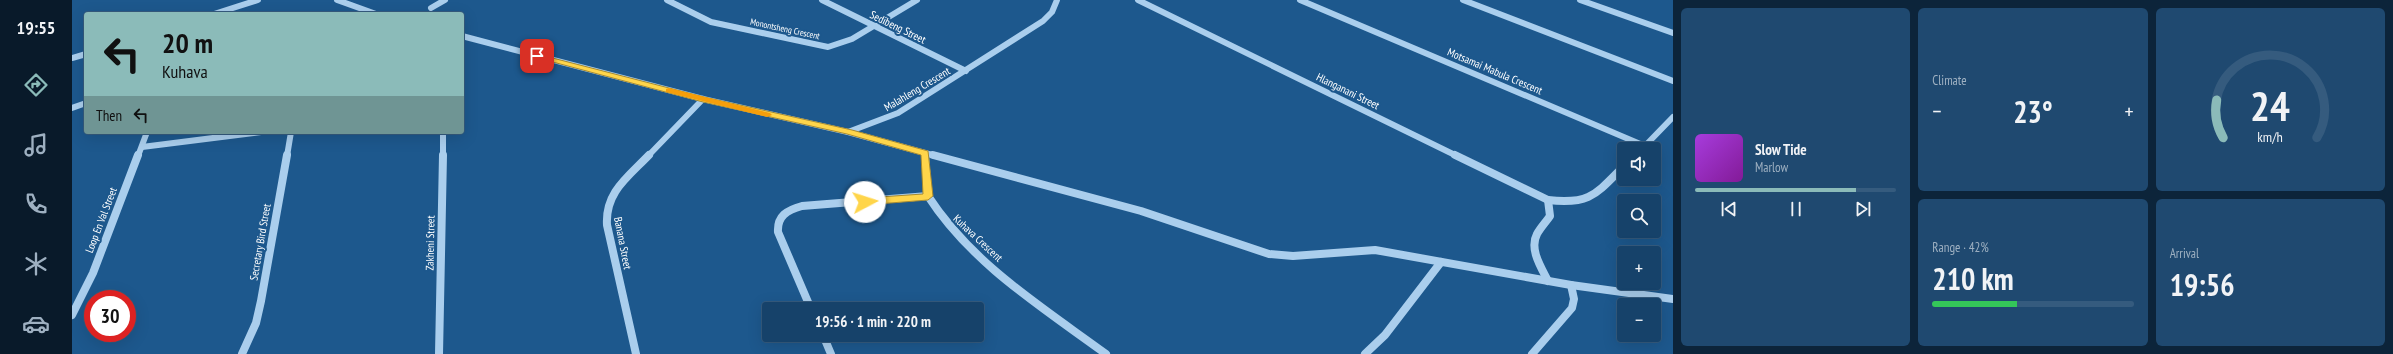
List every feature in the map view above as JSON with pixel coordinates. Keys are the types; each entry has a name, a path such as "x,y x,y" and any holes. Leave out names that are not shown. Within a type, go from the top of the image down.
{"street":[{"path":"220,12 258,0"},
{"path":"337,0 370,12"},
{"path":"431,8 445,0"},
{"name":"Monontsheng Crescent","path":"667,0 711,22 821,46 834,46 845,42 917,0"},
{"name":"Sedibeng Street","path":"822,0 966,71"},
{"name":"Malahleng Crescent","path":"848,132 898,113 966,71 1043,21 1052,12 1057,0"},
{"name":"Hlanganani Street","path":"1138,0 1548,200"},
{"name":"Motsamai Mabula Crescent","path":"1300,0 1632,142"},
{"path":"1463,0 1673,81"},
{"path":"1580,0 1673,33"},
{"path":"464,37 703,99 848,132 1141,211 1270,254 1293,256 1375,250 1571,285 1673,298"},
{"path":"73,56 84,54"},
{"name":"Banana Street","path":"636,354 607,225 606,210 617,188 703,99"},
{"path":"72,108 84,104"},
{"name":"Motsamai Mabula Crescent","path":"1649,142 1673,117"},
{"name":"Loop En Val Street","path":"72,315 93,273 146,134"},
{"path":"142,146 244,134"},
{"name":"Secretary Bird Street","path":"242,354 256,323 262,301 291,134"},
{"name":"Zakheni Street","path":"440,354 443,134"},
{"path":"808,302 778,232 777,226 782,215 787,211 802,206 928,196 925,153"},
{"path":"1548,281 1538,259 1534,243 1538,232 1550,216 1548,200 1582,202 1590,198 1617,173"},
{"name":"Kuhava Crescent","path":"928,196 949,228 976,254 1106,354"},
{"path":"1365,354 1385,335 1441,262"},
{"path":"1532,354 1572,308 1574,299 1571,285"},
{"path":"826,342 831,354"}],"slow traffic":[{"path":"669,90 767,115"}],"route":[{"path":"537,56 804,124 848,132 925,153 928,196 865,202"}]}
